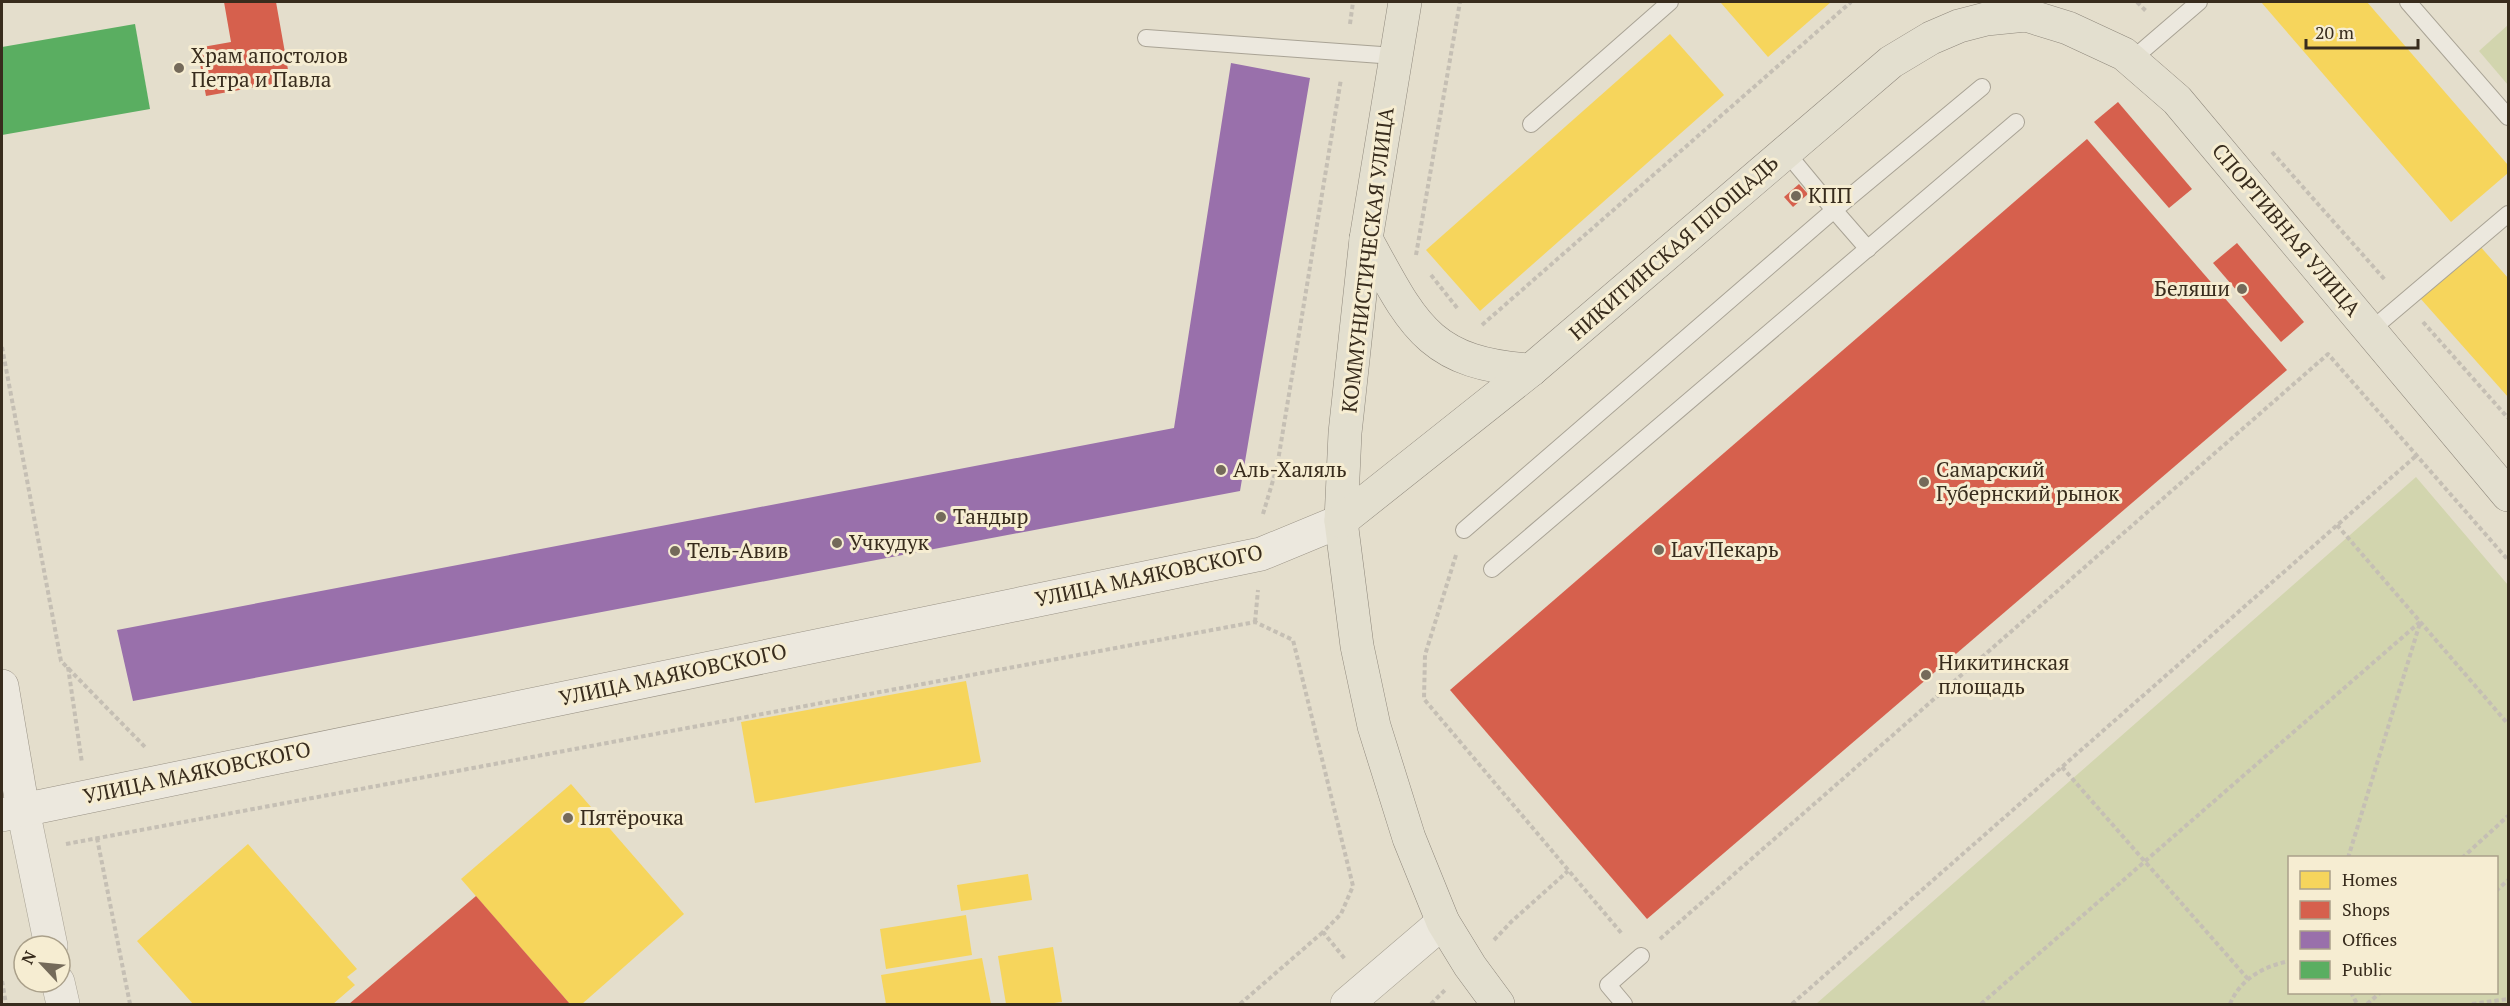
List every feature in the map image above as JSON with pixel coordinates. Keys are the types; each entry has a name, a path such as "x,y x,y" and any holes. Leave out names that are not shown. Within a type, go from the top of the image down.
{"main road":[{"name":"КОММУНИСТИЧЕСКАЯ УЛИЦА","path":"1405,2 1366,239 1347,421 1341,520 1357,646 1374,726 1409,838 1443,922 1486,992"},
{"name":"СПОРТИВНАЯ УЛИЦА","path":"2024,8 2124,54 2126,65 2177,100 2508,495"},
{"name":"НИКИТИНСКАЯ ПЛОЩАДЬ","path":"1341,520 1531,370 1891,62 1931,38 1959,26 2024,8"},
{"path":"1366,239 1401,304 1425,335 1450,353 1500,369 1531,370"}],"street":[{"name":"УЛИЦА МАЯКОВСКОГО","path":"12,812 90,794 1261,554 1341,520"},
{"path":"2,686 12,812 33,851 49,934"},
{"path":"1357,996 1443,922"}],"lane":[{"path":"1531,124 1670,2"},
{"path":"2126,65 2199,2"},
{"path":"2408,2 2508,117"},
{"path":"1146,38 1395,56"},
{"path":"1464,530 1834,210 1982,87"},
{"path":"1492,569 2016,122"},
{"path":"1786,152 1868,249"},
{"path":"2371,330 2507,219"},
{"path":"1624,1005 1608,985 1641,956"}],"path":[{"path":"1255,622 1262,517 1277,467 1353,2"},
{"path":"1416,256 1460,2"},
{"path":"1475,331 1851,2"},
{"path":"2137,2 2164,31"},
{"path":"2265,144 2508,418"},
{"path":"1431,275 1460,312"},
{"path":"2,347 61,661 146,748 158,746"},
{"path":"1464,530 1425,656 1424,699 1641,956 2328,354 2508,560"},
{"path":"1792,1005 2416,455"},
{"path":"2337,525 2508,724"},
{"path":"33,851 1255,622 1293,640 1353,885 1341,914 1240,1005"},
{"path":"2349,856 2420,622"},
{"path":"1981,1005 2420,622"},
{"path":"67,666 82,762 130,1005"},
{"path":"2062,767 2248,979"},
{"path":"2464,856 2508,816"},
{"path":"1431,1005 1486,992 1512,921 1568,871"},
{"path":"1323,932 1357,996"},
{"path":"2230,1005 2234,995 2248,979 2271,965 2288,961"},
{"path":"2,981 6,1005"},
{"path":"2367,1005 2380,994"},
{"path":"2472,1005 2508,999"}],"green space":[{"path":"2508,25 2508,85 2479,51"},
{"name":"Никитинская площадь","path":"2416,477 2508,585 2508,1004 1816,1004"}],"building: Homes":[{"path":"1722,2 1831,2 1768,57"},
{"path":"2261,2 2367,2 2508,165 2508,173 2451,222"},
{"path":"1670,34 1724,95 1480,311 1426,250"},
{"path":"2479,245 2508,278 2508,397 2420,298"},
{"path":"966,681 981,762 755,803 741,722"},
{"path":"571,784 684,914 582,1004 570,1004 461,879"},
{"path":"248,844 357,969 347,977 355,985 333,1004 193,1004 137,941"},
{"path":"1028,874 1032,900 961,911 957,885"},
{"path":"966,915 972,955 886,969 880,929"},
{"path":"1053,947 1062,1002 1006,1004 998,956"},
{"path":"982,958 991,1004 886,1004 881,975"}],"building: Shops":[{"path":"224,2 276,2 290,81 206,96 197,48 231,42"},
{"path":"2118,102 2192,189 2169,208 2094,122"},
{"name":"Самарский Губернский рынок","path":"2087,139 2287,370 1647,919 1450,690"},
{"name":"КПП","path":"1799,184 1808,194 1793,207 1784,197"},
{"path":"2237,243 2304,322 2281,342 2213,263"},
{"path":"476,896 570,1004 349,1004"}],"building: Offices":[{"path":"1231,63 1310,78 1240,491 133,701 117,630 1174,428"}],"building: Public":[{"path":"135,24 150,109 2,135 2,47"}],"place":[{"name":"Храм апостолов Петра и Павла","path":"179,68"},
{"name":"КПП","path":"1796,196"},
{"name":"Беляши","path":"2242,289"},
{"name":"Аль-Халяль","path":"1221,470"},
{"name":"Самарский Губернский рынок","path":"1924,482"},
{"name":"Тандыр","path":"941,517"},
{"name":"Учкудук","path":"837,543"},
{"name":"Lav'Пекарь","path":"1659,550"},
{"name":"Тель-Авив","path":"675,551"},
{"name":"Никитинская площадь","path":"1926,675"},
{"name":"Пятёрочка","path":"568,818"}]}
